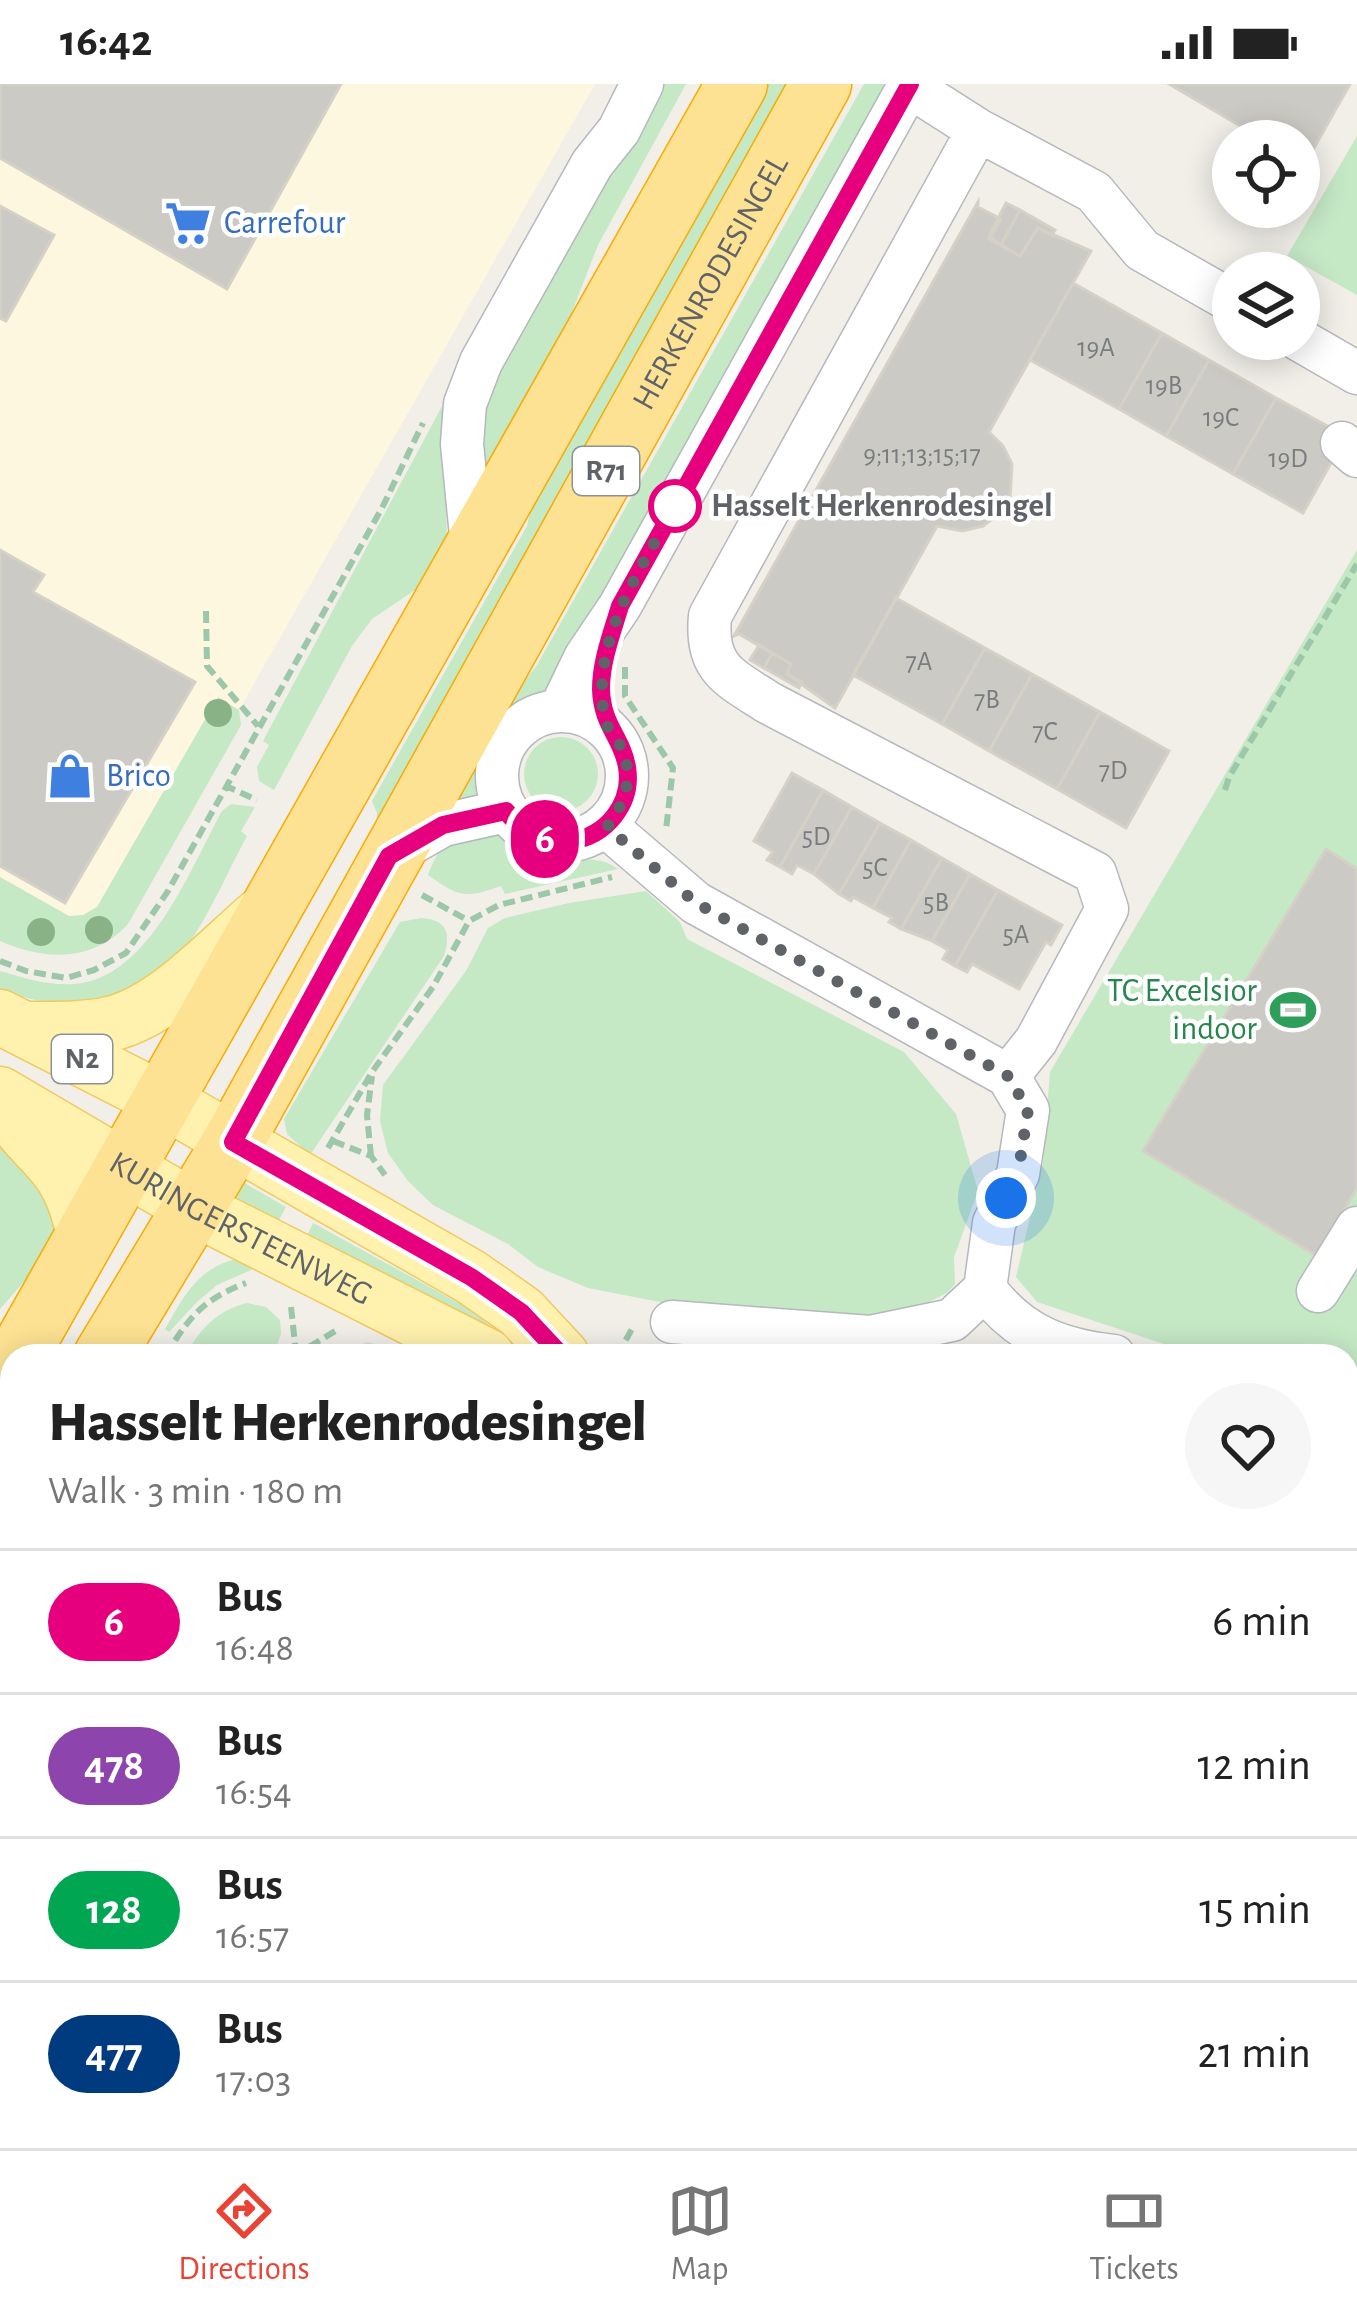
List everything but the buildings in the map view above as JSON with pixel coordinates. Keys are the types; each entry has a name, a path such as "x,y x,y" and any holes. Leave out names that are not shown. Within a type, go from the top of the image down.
{"highway":[{"name":"R71","path":"19,1344 164,1102 737,84"},
{"name":"HERKENRODESINGEL","path":"233,1142 406,875 821,84"},
{"name":"R71","path":"111,1344 233,1142"}],"main road":[{"path":"11,1023 97,1026 149,1009 274,904"},
{"name":"KURINGERSTEENWEG","path":"11,1023 164,1102 471,1277 521,1312 551,1344"},
{"path":"0,1095 23,1135 59,1172 78,1204 84,1237"},
{"name":"KURINGERSTEENWEG","path":"0,1095 192,1207 463,1344"}],"street":[{"path":"473,556 462,444 466,404 481,362 642,84"},
{"path":"560,710 910,85 978,130 1094,192 1142,250 1212,290"},
{"path":"978,130 710,616 707,643 720,671 769,704 1095,873 1107,909 1036,1041 1008,1076"},
{"path":"1320,352 1357,373"},
{"path":"607,728 603,675 620,606"},
{"path":"560,710 582,713 607,728 621,746 628,772 626,794 607,827 571,841 546,840 525,831 506,811 498,789 497,766 504,745 519,727 560,710"},
{"path":"406,875 443,825 506,811"},
{"path":"607,827 696,903 1008,1076 1028,1110 1018,1174 994,1223 985,1289 952,1320 870,1337 672,1322"},
{"path":"1318,1291 1357,1228"},
{"path":"985,1289 1005,1315 1028,1333 1061,1344"}],"path":[{"path":"0,961 66,978 94,970 125,952 168,891 382,508 432,404"},
{"path":"1226,790 1229,777 1357,564"},
{"path":"206,611 207,665 257,726"},
{"path":"224,784 257,800"},
{"path":"372,1072 367,1115 371,1156 332,1141 372,1072 433,987 469,921 499,905 603,881 644,858"},
{"path":"406,875 469,921"},
{"path":"173,1344 184,1323 217,1294 251,1281"},
{"path":"288,1298 296,1318 295,1344"},
{"path":"315,1344 350,1325"}],"shaded area":[{"path":"0,84 595,84 239,710 217,698 97,907 83,915 69,916 0,877"}],"green space":[{"path":"664,84 686,84 598,245 563,335 485,482 478,416 511,338 591,189 620,163"},
{"path":"759,84 796,84 375,837 377,813 372,801 527,526 541,467"},
{"path":"864,84 891,84 552,695 518,715 497,736 487,764 485,804 443,814 485,732 537,665"},
{"path":"1357,136 1357,295 1320,274 1320,252 1289,252 1303,228 1320,228 1320,199"},
{"path":"456,380 444,446 447,537 427,582 372,619 352,646 274,790 259,781 257,767 269,745 263,741"},
{"path":"1357,550 1357,1344 1164,1344 1037,1302 1016,1277 1043,1162 1050,1072"},
{"path":"218,697 239,710 241,725 128,924 100,946 68,954 34,952 0,941 0,877 69,916 97,907"},
{"path":"561,737 587,748 598,774 587,800 561,811 535,800 524,774 535,748"},
{"path":"231,804 255,807 241,831 247,836 193,937 153,980 133,992 90,1003 45,1002 0,989 0,971 45,983 74,984 101,978 124,963 164,917 222,811"},
{"path":"496,834 551,857 595,860 618,869 505,894 501,886 463,894 428,875 446,845"},
{"path":"646,891 680,922 687,939 904,1052 956,1114 978,1191 954,1257 955,1284 947,1293 915,1309 862,1316 665,1303 588,1288 538,1267 508,1244 433,1205 408,1181 388,1153 380,1121 383,1085 466,971 488,928 505,918 569,903"},
{"path":"437,921 445,929 444,956 310,1155 287,1134 284,1119 400,922"},
{"path":"0,1134 54,1187 57,1244 0,1309"},
{"path":"241,1181 286,1207 272,1233 246,1222 225,1187"},
{"path":"313,1223 466,1307 514,1344 485,1344 301,1248"},
{"path":"241,1258 256,1258 251,1270 217,1285 169,1332 165,1329 204,1275"},
{"path":"247,1303 266,1307 280,1320 277,1344 193,1344 227,1310"}],"bus line":[{"name":"6","path":"551,1344 521,1312 471,1277 233,1142 389,856 443,825 506,811 525,831 546,840 571,841 607,827 617,813 626,794 628,772 621,746 607,728 601,690 604,660 620,606 910,84"}],"place":[{"name":"Carrefour","path":"188,223"},
{"name":"Hasselt Herkenrodesingel","path":"675,506"},
{"name":"Brico","path":"70,776"},
{"name":"TC Excelsior indoor","path":"1293,1010"}],"route":[{"path":"675,506 620,606 604,660 601,690 607,728 621,746 628,772 626,794 607,827 696,903 1008,1076 1028,1110 1018,1174 1006,1198"}]}
